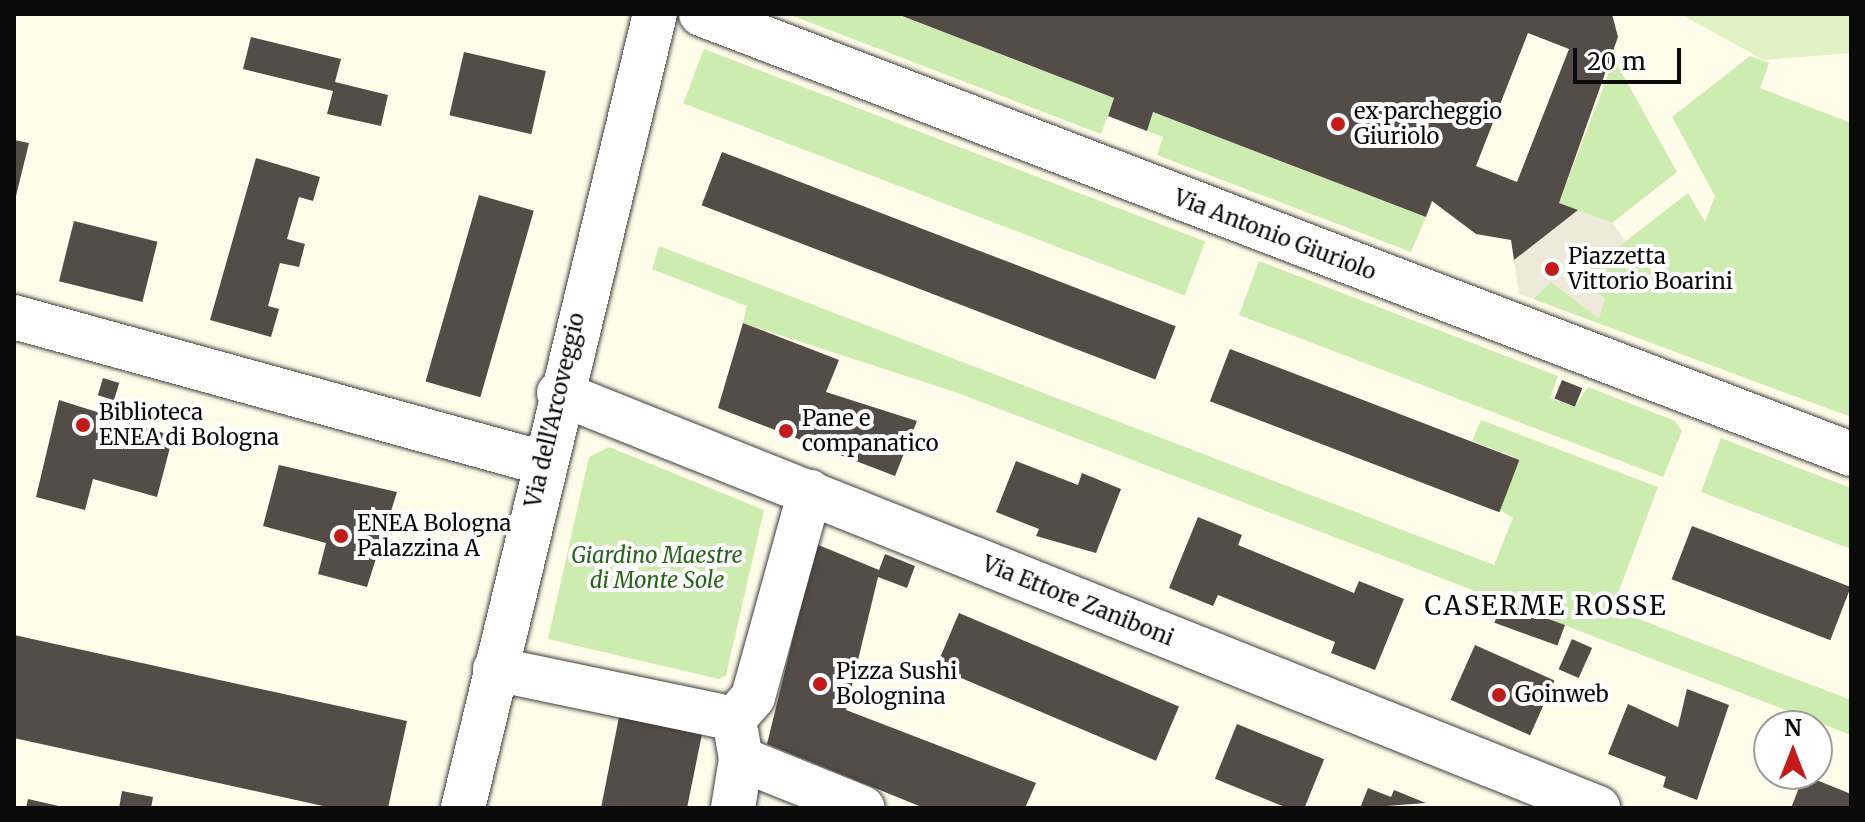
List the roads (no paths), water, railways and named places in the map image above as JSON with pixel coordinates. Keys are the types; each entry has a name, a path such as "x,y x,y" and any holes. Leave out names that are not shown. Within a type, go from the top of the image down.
{"street":[{"name":"Via dell'Arcoveggio","path":"463,808 559,393 655,14"},
{"name":"Via Antonio Giuriolo","path":"701,14 1851,454"},
{"path":"14,317 543,463"},
{"name":"Via Ettore Zaniboni","path":"559,393 1598,808"},
{"path":"733,808 737,739 753,697 810,492"},
{"path":"495,669 737,739 863,808"}],"place":[{"name":"ex parcheggio Giuriolo","path":"1338,124"},
{"name":"Piazzetta Vittorio Boarini","path":"1552,269"},
{"name":"Biblioteca ENEA di Bologna","path":"83,425"},
{"name":"Pane e companatico","path":"786,431"},
{"name":"ENEA Bologna Palazzina A","path":"341,536"},
{"name":"Pizza Sushi Bolognina","path":"820,684"},
{"name":"Goinweb","path":"1499,695"}],"district":[{"name":"CASERME ROSSE","path":"1546,606"}],"park label":[{"name":"Giardino Maestre di Monte Sole","path":"657,568"}]}
